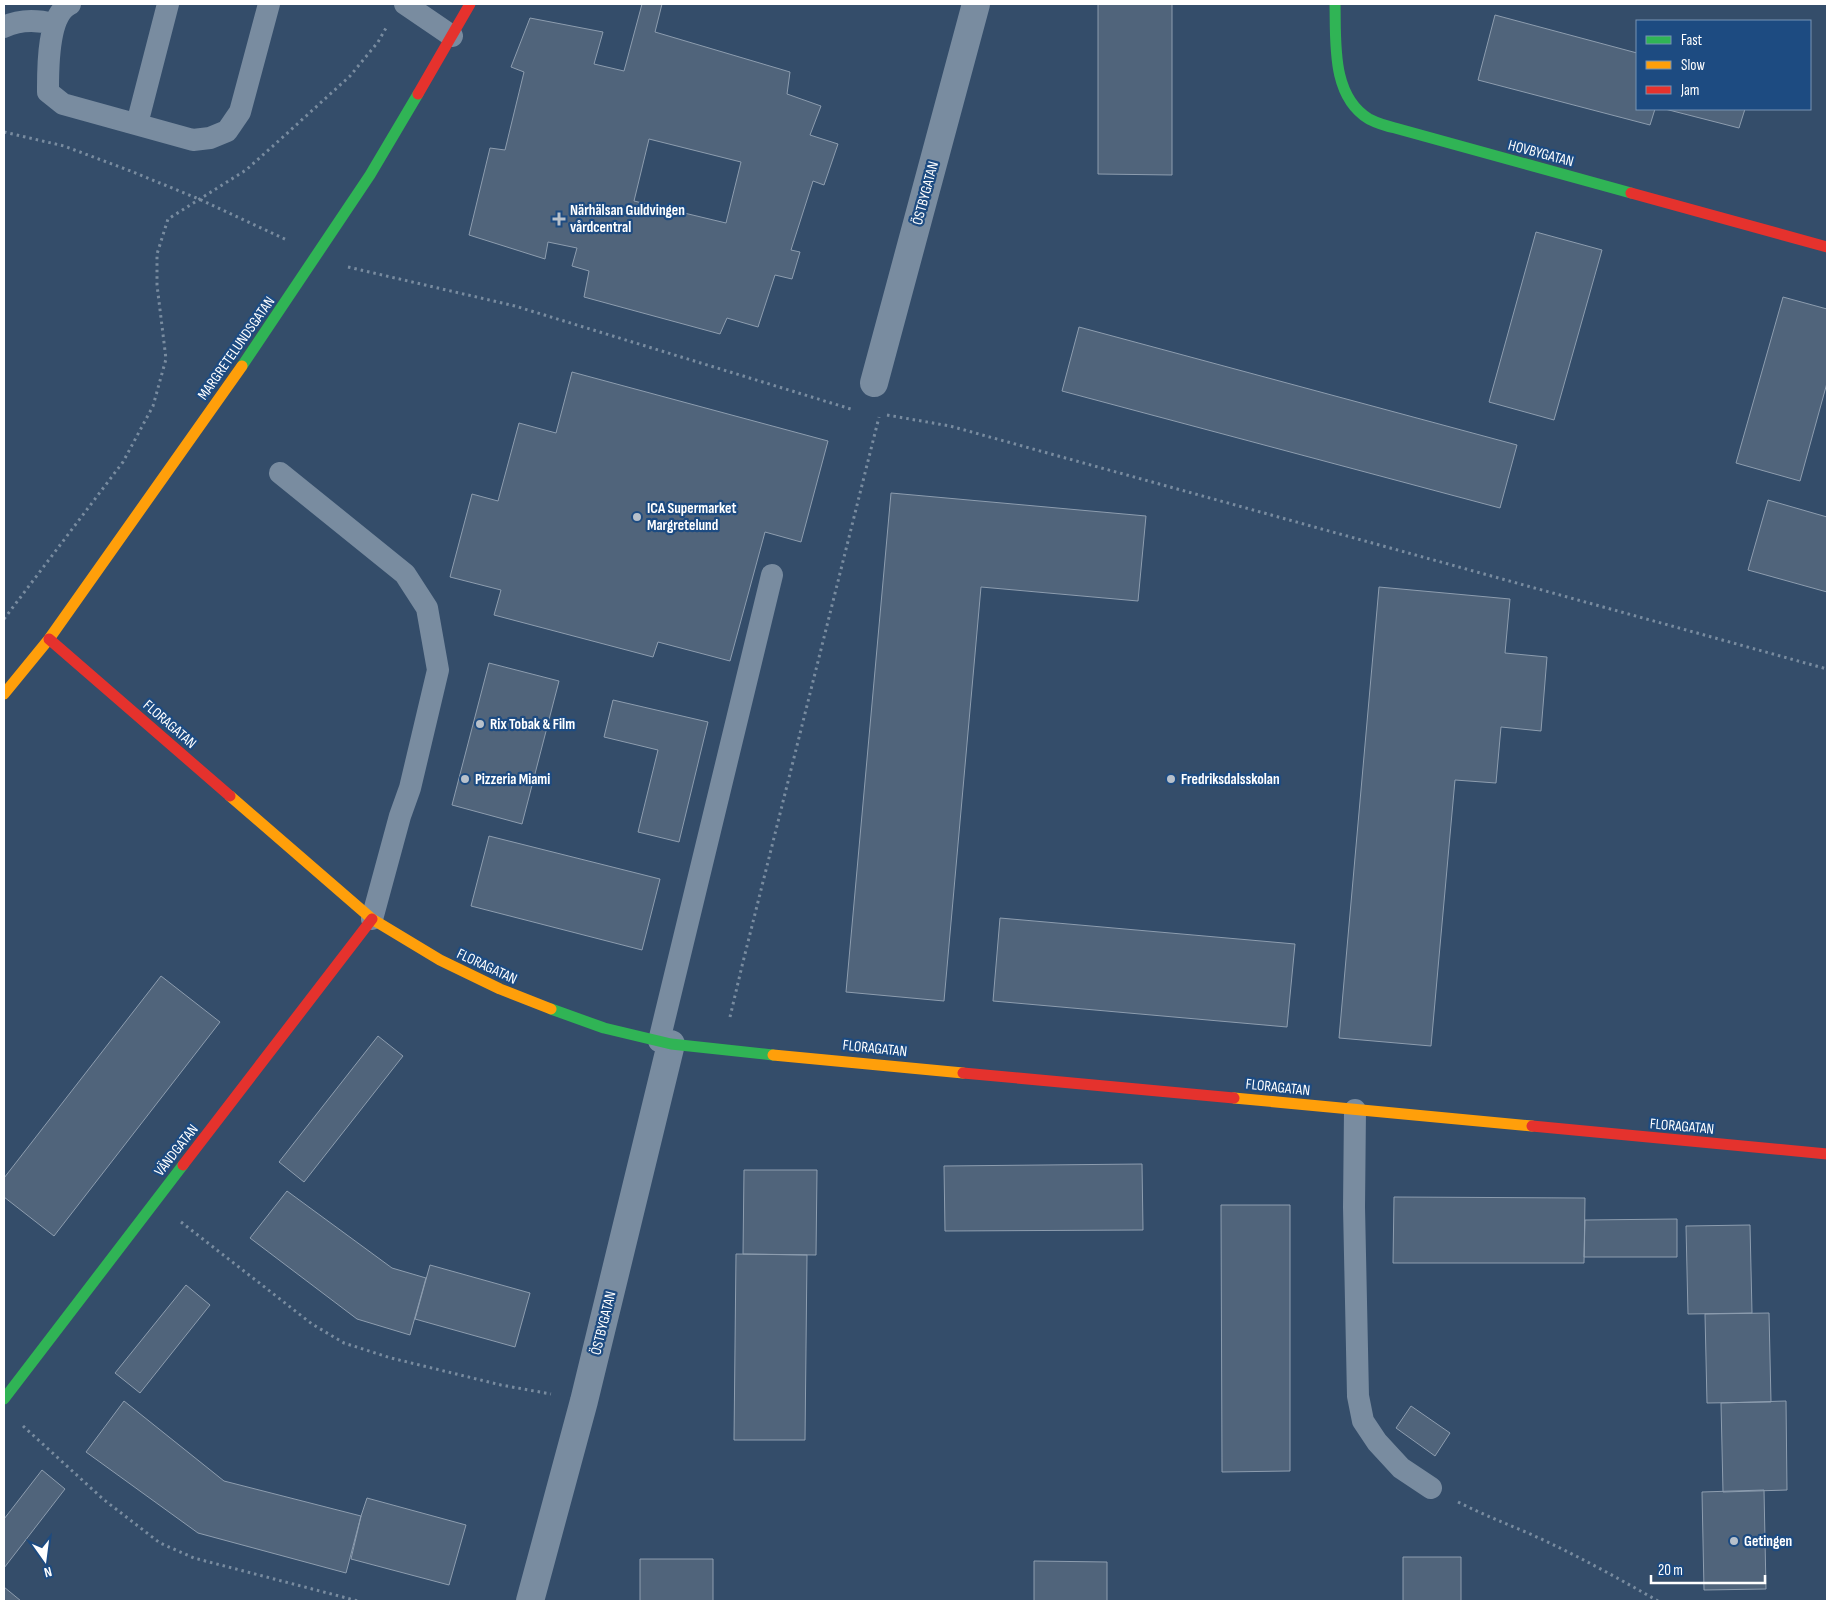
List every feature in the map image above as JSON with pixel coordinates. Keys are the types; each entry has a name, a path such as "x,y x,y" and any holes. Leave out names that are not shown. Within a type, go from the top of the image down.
{"street":[{"name":"MARGRETELUNDSGATAN","path":"4,694 49,639 260,340 370,176 470,4"},
{"name":"ÖSTBYGATAN","path":"874,383 976,4"},
{"name":"HOVBYGATAN","path":"1335,4 1337,64 1346,94 1356,108 1369,118 1433,138 1827,247"},
{"name":"FLORAGATAN","path":"49,639 372,920 440,960 500,989 604,1028 665,1043 723,1050 1827,1154"},
{"name":"VÄNDGATAN","path":"4,1399 372,920"},
{"name":"ÖSTBYGATAN","path":"530,1601 584,1401 665,1043"}],"lane":[{"path":"70,4 66,6 54,24 48,66 48,92 63,104 193,140 210,138 227,130 240,112 269,4"},
{"path":"137,124 168,4"},
{"path":"405,4 452,36"},
{"path":"4,26 12,23 38,20 54,24"},
{"path":"280,473 405,574 427,608 438,670 410,788 400,816 372,920"},
{"path":"665,1043 772,575"},
{"path":"1355,1110 1354,1207 1358,1396 1364,1421 1378,1442 1401,1468 1431,1488"}],"path":[{"path":"4,618 123,462 153,406 166,359 157,285 157,254 168,220 246,170 350,76 378,42 387,27"},
{"path":"4,132 64,146 199,199 289,241"},
{"path":"347,267 516,306 843,408 860,411"},
{"path":"723,1050 742,966 880,414 950,426 1827,669"},
{"path":"155,1202 312,1324 344,1343 391,1358 584,1401"},
{"path":"18,1422 103,1499 160,1543 194,1558 358,1601"},
{"path":"1431,1488 1488,1518 1528,1533 1581,1559 1658,1601"}],"building":[{"path":"642,4 662,4 655,32 790,72 787,94 821,106 810,135 838,144 824,185 813,181 791,250 800,252 792,279 775,275 758,327 727,318 720,334 584,297 589,271 572,266 577,248 548,242 545,259 469,235 490,148 505,150 524,72 511,67 530,18 603,32 594,64 624,71","holes":["649,139 741,162 726,223 634,201"]},
{"path":"1098,4 1172,4 1172,175 1098,174"},
{"path":"1495,15 1636,53 1636,110 1655,110 1650,125 1478,80"},
{"path":"1669,110 1745,110 1739,128"},
{"path":"1536,232 1602,250 1554,420 1489,402"},
{"path":"1783,297 1827,309 1827,383 1800,481 1736,463"},
{"path":"1079,327 1517,445 1500,508 1062,391"},
{"name":"ICA Supermarket Margretelund","path":"572,372 828,441 801,542 765,532 730,661 658,642 653,657 494,615 501,590 450,577 472,494 498,501 519,423 556,433"},
{"path":"891,493 1146,516 1138,601 981,587 944,1001 846,992"},
{"path":"1768,500 1827,517 1827,592 1748,570"},
{"path":"1379,587 1510,599 1505,653 1547,657 1541,731 1501,727 1496,783 1455,780 1431,1046 1339,1038"},
{"path":"489,663 559,681 522,824 452,805"},
{"path":"613,700 708,722 679,842 638,832 658,750 604,737"},
{"path":"489,836 660,879 642,950 471,906"},
{"path":"1000,918 1295,944 1287,1027 993,1001"},
{"path":"161,976 220,1022 54,1236 4,1197 4,1178"},
{"path":"378,1036 403,1056 304,1182 279,1162"},
{"path":"1142,1164 1143,1230 945,1231 944,1166"},
{"path":"744,1170 817,1170 816,1255 743,1254"},
{"path":"287,1191 392,1268 426,1278 410,1335 357,1319 250,1238"},
{"path":"1394,1197 1585,1198 1584,1263 1393,1263"},
{"path":"1221,1205 1290,1205 1290,1471 1222,1472"},
{"path":"1677,1219 1677,1257 1584,1257 1585,1220"},
{"path":"1750,1225 1752,1313 1688,1314 1686,1226"},
{"path":"736,1254 807,1255 805,1440 734,1440"},
{"path":"430,1265 530,1293 515,1347 415,1319"},
{"path":"186,1285 210,1305 140,1393 115,1373"},
{"path":"1769,1313 1771,1402 1707,1403 1705,1314"},
{"path":"124,1401 224,1481 361,1516 346,1573 198,1533 86,1452"},
{"path":"1786,1401 1787,1490 1723,1492 1721,1403"},
{"path":"1411,1406 1450,1433 1435,1456 1396,1428"},
{"path":"42,1470 65,1489 4,1568 4,1519"},
{"name":"Getingen","path":"1764,1490 1766,1589 1704,1590 1702,1492"},
{"path":"367,1498 466,1525 449,1585 351,1559"},
{"path":"1403,1557 1461,1557 1461,1601 1403,1601"},
{"path":"640,1559 713,1559 713,1601 640,1601"},
{"path":"1034,1561 1107,1562 1107,1601 1034,1601"},
{"path":"4,1587 21,1601 4,1601"}],"traffic: fast":[{"path":"1335,4 1336,51 1342,83 1348,97 1357,109 1369,119 1388,126 1631,193"},
{"path":"242,366 370,175 418,94"},
{"path":"551,1009 604,1028 671,1044 773,1055"},
{"path":"4,1399 183,1165"}],"traffic: slow":[{"path":"4,694 49,639 242,366"},
{"path":"230,796 372,919 440,960 500,989 551,1009"},
{"path":"773,1055 963,1073"},
{"path":"1234,1098 1532,1126"}],"traffic: jam":[{"path":"418,94 470,4"},
{"path":"1631,193 1827,247"},
{"path":"49,639 230,796"},
{"path":"183,1165 372,919"},
{"path":"963,1073 1234,1098"},
{"path":"1532,1126 1827,1154"}],"place":[{"name":"Närhälsan Guldvingen vårdcentral","path":"559,219"},
{"name":"ICA Supermarket Margretelund","path":"637,517"},
{"name":"Rix Tobak & Film","path":"480,724"},
{"name":"Pizzeria Miami","path":"465,779"},
{"name":"Fredriksdalsskolan","path":"1171,779"},
{"name":"Getingen","path":"1734,1541"}]}
